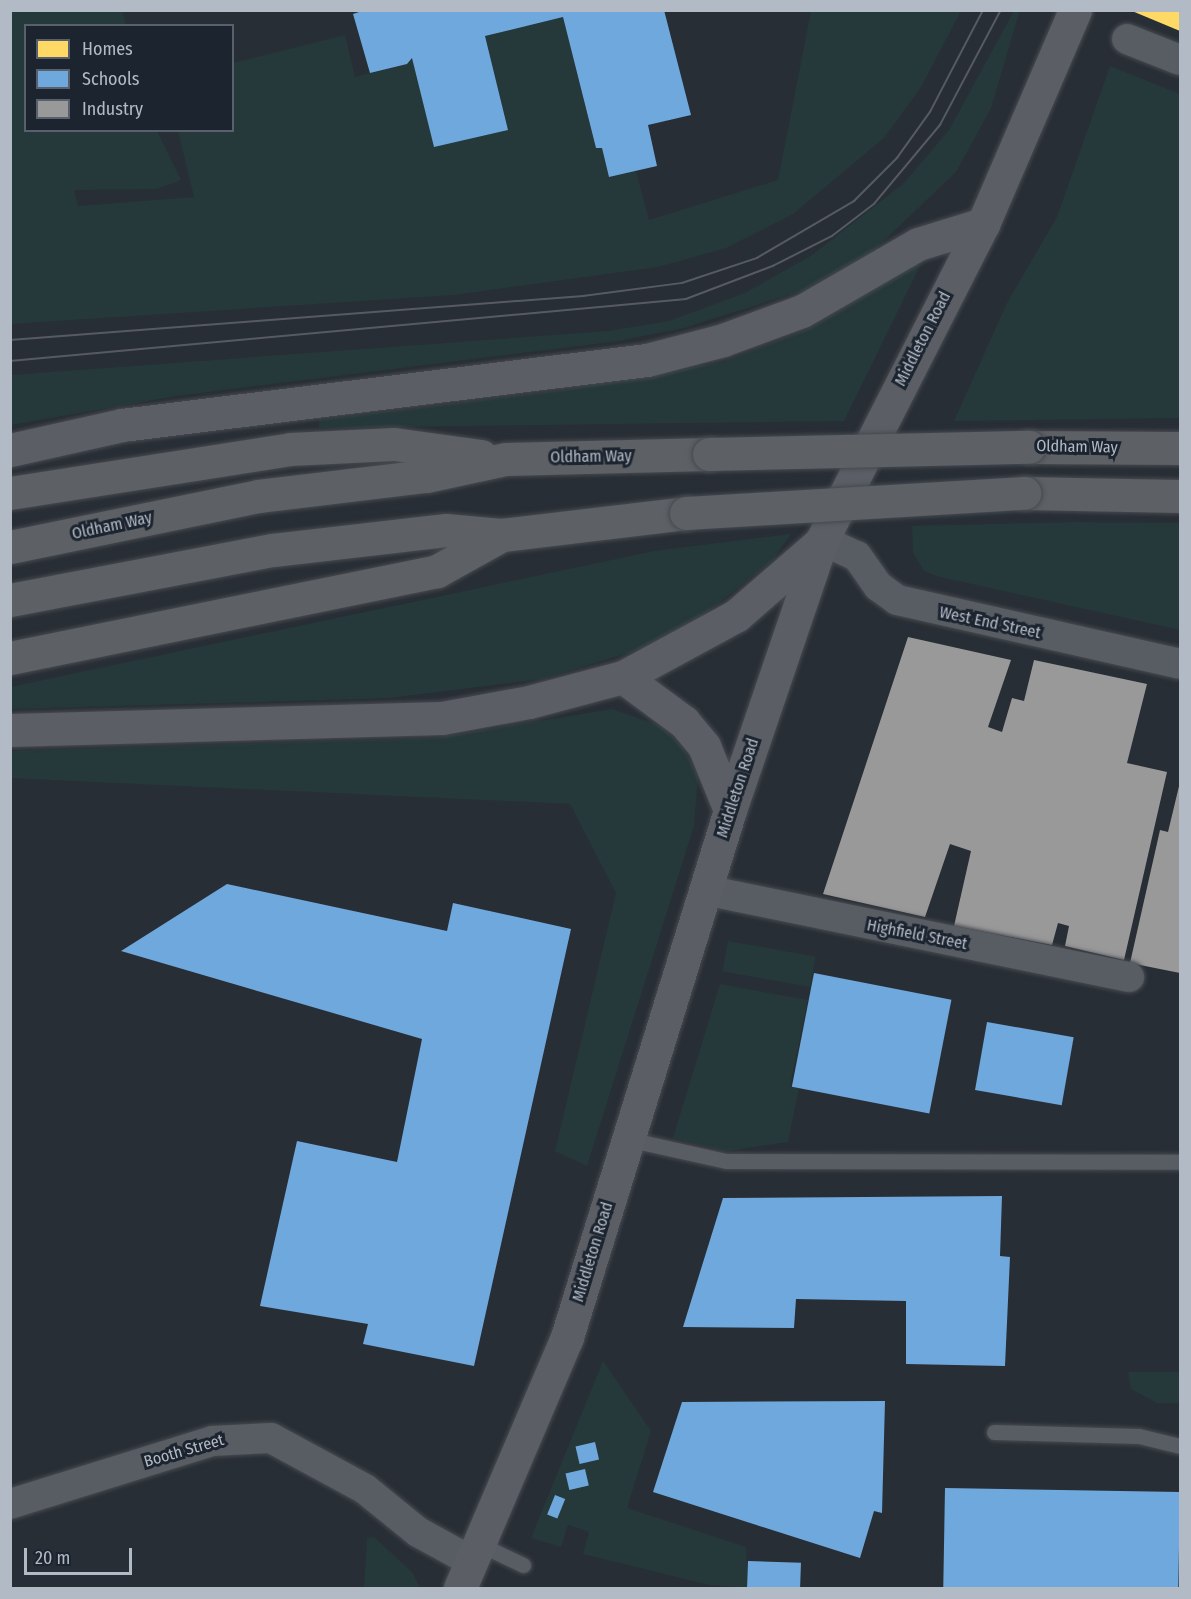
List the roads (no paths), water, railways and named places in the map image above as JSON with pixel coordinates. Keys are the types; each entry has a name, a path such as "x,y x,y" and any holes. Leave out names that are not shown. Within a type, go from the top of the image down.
{"highway":[{"path":"10,493 290,449 394,444 506,459"},
{"name":"Oldham Way","path":"10,547 258,496 426,476 506,459 1029,447 1180,448"},
{"path":"10,600 273,550 446,530 502,535 686,513 1024,493 1180,496"},
{"path":"10,658 437,571 502,535"}],"main road":[{"name":"Middleton Road","path":"470,1564 560,1356 730,810 822,540 983,224 1075,10"},
{"path":"10,450 122,425 647,360 723,340 802,311 918,244 983,224"},
{"path":"10,730 442,718 623,677 737,615 822,540"},
{"path":"623,677 684,722 704,746 730,810"}],"street":[{"path":"1127,39 1180,60"},
{"name":"West End Street","path":"822,540 857,556 878,586 897,600 980,621 1180,664"},
{"name":"Highfield Street","path":"705,890 1129,977"},
{"name":"Booth Street","path":"10,1504 246,1436 295,1448 365,1490 418,1532 470,1564"}],"lane":[{"path":"627,1139 726,1161 1180,1162"},
{"path":"994,1432 1139,1436 1180,1446"},
{"path":"470,1564 523,1565"}],"tram line":[{"path":"10,340 583,296 682,283 757,258 854,201 897,158 930,112 983,10"},
{"path":"10,361 686,299 773,266 832,236 874,204 940,125 1001,10"}]}
